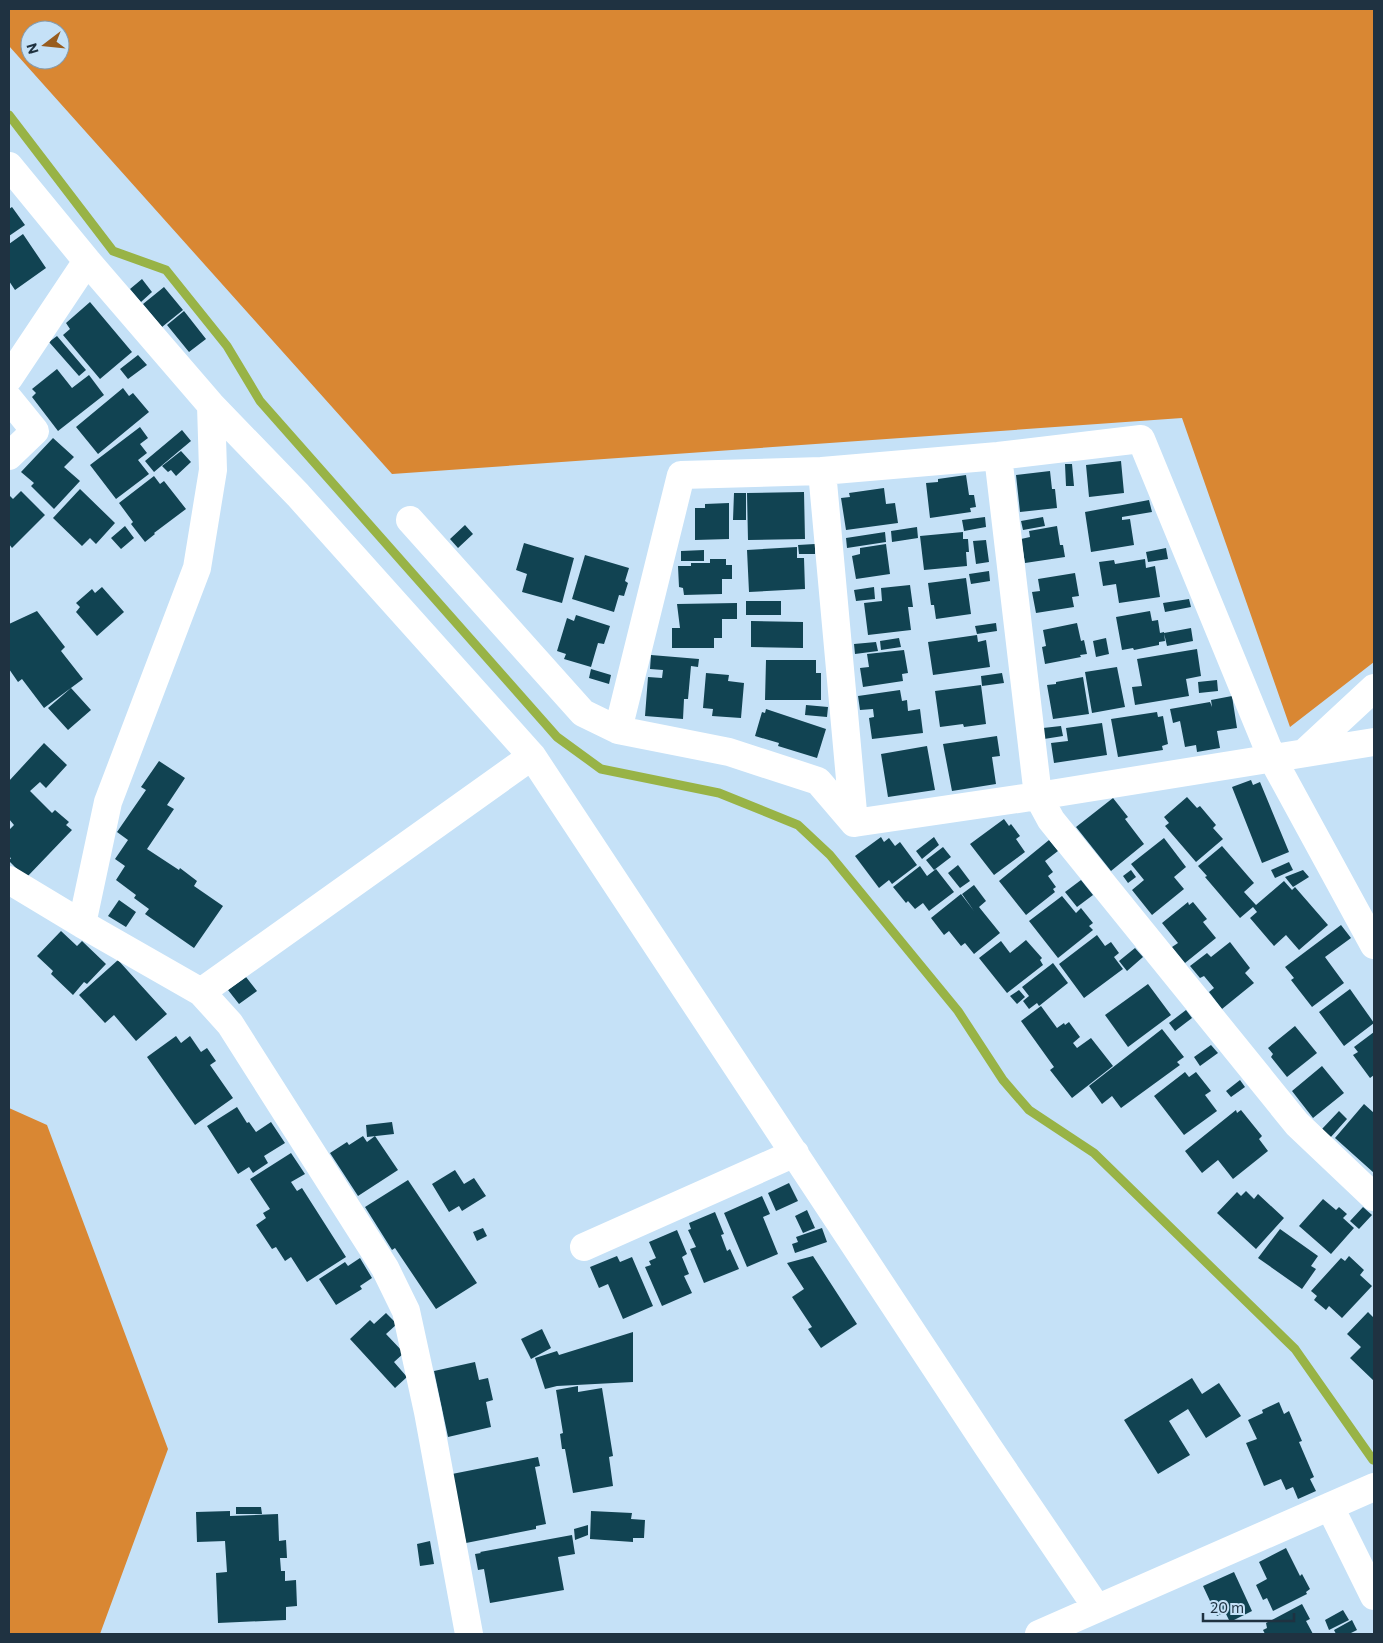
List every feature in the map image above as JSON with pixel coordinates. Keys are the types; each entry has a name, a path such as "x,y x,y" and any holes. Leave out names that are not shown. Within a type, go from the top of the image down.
{"street":[{"path":"9,166 87,261 211,405 298,495 532,756 988,1447 1097,1608"},
{"path":"9,378 87,261"},
{"path":"9,399 35,431 9,456"},
{"path":"82,924 108,802 197,568 213,470 211,405"},
{"path":"618,730 681,475 822,471 998,456 1141,440 1272,758 1374,945"},
{"path":"998,456 1038,796 1051,820 1297,1124 1374,1196"},
{"path":"822,471 854,823"},
{"path":"410,520 583,712 618,730 729,752 818,782 854,823"},
{"path":"1304,753 1374,688"},
{"path":"854,823 1038,796 1374,742"},
{"path":"201,992 532,756"},
{"path":"9,880 201,992 230,1024 386,1268 406,1312 428,1412 469,1634"},
{"path":"584,1247 795,1153"},
{"path":"1039,1634 1374,1487"},
{"path":"1330,1507 1374,1596"}],"shaded area":[{"path":"9,9 1374,9 1374,662 1290,727 1182,418 392,474 30,70 70,70 70,20 20,20 20,58 9,46"},
{"path":"9,1108 47,1125 168,1449 100,1634 9,1634"}],"building":[{"path":"12,207 25,225 9,236 9,209"},
{"path":"23,234 46,268 15,290 9,281 9,244"},
{"path":"142,279 152,292 141,302 130,289"},
{"path":"164,287 183,310 162,327 143,304"},
{"path":"90,302 132,352 100,379 63,335 70,329 66,323"},
{"path":"184,311 206,339 189,352 167,325"},
{"path":"57,336 86,370 79,376 49,342"},
{"path":"138,355 147,365 128,379 120,369"},
{"path":"57,369 72,388 89,375 104,395 58,431 32,397 36,393 32,389"},
{"path":"123,388 129,396 133,393 149,412 98,454 76,427"},
{"path":"140,427 148,438 140,444 147,453 138,460 149,474 116,499 90,465"},
{"path":"182,430 191,441 154,472 145,461"},
{"path":"53,438 74,457 64,467 80,481 54,509 31,486 34,483 21,472"},
{"path":"181,451 191,462 176,476 171,470 168,472 162,466"},
{"path":"1121,461 1124,493 1089,497 1086,465"},
{"path":"1065,464 1072,464 1074,486 1066,486"},
{"path":"1050,471 1052,489 1055,489 1057,508 1020,512 1016,475"},
{"path":"966,475 969,495 974,495 976,507 970,508 971,512 930,518 926,483 938,482 938,479"},
{"path":"154,476 160,484 164,481 186,509 145,542 131,524 133,522 119,503"},
{"path":"884,488 886,504 895,503 898,523 846,530 841,498 850,497 849,493"},
{"path":"80,489 115,523 96,544 90,538 82,546 53,518"},
{"path":"21,491 45,515 12,548 9,544 9,495 13,499"},
{"path":"804,492 805,539 748,540 747,493"},
{"path":"734,493 746,493 746,520 733,520"},
{"path":"1149,500 1152,512 1122,517 1122,520 1130,519 1134,545 1091,552 1085,512"},
{"path":"729,503 729,539 695,540 695,508 705,508 705,504"},
{"path":"985,517 986,527 964,531 962,520"},
{"path":"1043,517 1045,526 1023,530 1021,521"},
{"path":"465,525 473,534 458,548 450,539"},
{"path":"125,526 134,538 121,549 111,538"},
{"path":"1057,526 1060,545 1063,545 1065,557 1025,563 1021,539 1030,537 1029,531"},
{"path":"917,527 918,538 892,542 891,531"},
{"path":"885,532 886,542 847,548 846,538"},
{"path":"963,532 963,539 968,539 969,552 966,552 967,566 924,570 920,536"},
{"path":"986,540 989,562 976,564 973,541"},
{"path":"524,543 574,558 562,603 522,592 527,574 516,570"},
{"path":"815,544 815,554 799,554 798,545"},
{"path":"886,544 890,574 856,579 852,556 860,554 860,548"},
{"path":"797,547 797,558 804,558 805,589 749,592 747,550"},
{"path":"1166,548 1168,559 1148,562 1146,552"},
{"path":"704,550 704,561 681,561 681,551"},
{"path":"585,555 629,568 625,581 628,583 624,596 619,595 614,612 572,599"},
{"path":"710,559 726,559 726,565 732,565 732,579 722,579 722,594 684,595 683,588 679,587 678,566 691,566 691,563 710,563"},
{"path":"1145,559 1146,568 1155,566 1160,597 1119,603 1116,584 1103,586 1099,562 1114,560 1115,564"},
{"path":"989,571 990,581 971,584 969,574"},
{"path":"1075,573 1079,596 1072,597 1074,607 1036,613 1032,592 1040,591 1038,579"},
{"path":"966,578 971,614 936,619 934,605 931,605 928,583"},
{"path":"910,585 913,607 908,607 911,630 868,635 864,603 882,601 881,588"},
{"path":"102,587 124,612 97,636 76,612 80,607 76,603 92,589 95,593"},
{"path":"874,587 875,599 856,601 854,590"},
{"path":"1189,599 1191,607 1165,612 1163,603"},
{"path":"746,601 781,601 781,615 746,615"},
{"path":"737,603 737,619 722,619 722,638 714,638 714,648 672,648 672,628 680,628 677,604"},
{"path":"37,611 65,647 61,651 83,679 44,708 22,679 18,682 9,669 9,624"},
{"path":"1150,611 1152,621 1158,620 1160,633 1164,632 1165,641 1159,642 1159,645 1134,650 1133,648 1122,650 1116,617"},
{"path":"576,615 610,626 604,644 598,643 591,667 564,659 566,654 557,651 567,618 574,621"},
{"path":"751,621 803,622 803,648 751,647"},
{"path":"996,623 997,631 977,634 975,626"},
{"path":"1077,623 1081,641 1084,640 1087,654 1080,655 1081,657 1045,664 1042,647 1046,646 1043,630"},
{"path":"1191,628 1193,641 1167,646 1164,633"},
{"path":"977,635 978,642 986,640 990,667 933,675 928,642"},
{"path":"899,638 901,647 881,650 880,641"},
{"path":"1106,638 1109,654 1096,657 1093,641"},
{"path":"876,642 878,651 855,654 854,644"},
{"path":"1197,649 1201,676 1186,679 1189,696 1135,705 1132,687 1142,686 1137,659"},
{"path":"904,650 908,673 902,674 903,681 863,687 860,668 869,667 867,654"},
{"path":"651,655 699,659 698,667 691,666 688,699 684,699 683,719 645,716 648,677 662,678 663,670 650,669"},
{"path":"766,660 816,660 816,673 821,673 821,700 765,700"},
{"path":"1117,667 1125,707 1092,713 1085,672"},
{"path":"591,669 611,675 609,684 589,678"},
{"path":"706,673 729,675 728,681 744,683 741,718 712,716 713,709 703,708"},
{"path":"1002,673 1004,683 982,686 981,676"},
{"path":"1083,677 1089,714 1053,719 1047,685"},
{"path":"1217,680 1218,691 1199,693 1198,682"},
{"path":"981,685 986,724 964,727 963,724 940,727 935,691"},
{"path":"71,688 91,710 68,730 48,708"},
{"path":"900,690 902,701 907,700 908,711 920,709 923,733 872,739 869,718 874,717 873,709 860,710 858,696"},
{"path":"1232,696 1237,728 1217,731 1220,748 1197,752 1196,745 1185,747 1180,721 1173,723 1170,709 1210,702 1212,707 1211,700"},
{"path":"806,705 828,707 827,717 805,715"},
{"path":"766,709 826,729 817,758 778,746 779,743 755,736 762,712 765,713"},
{"path":"1157,712 1158,717 1163,716 1168,744 1162,746 1163,750 1118,757 1111,719"},
{"path":"1102,723 1107,755 1054,763 1051,743 1068,741 1066,728"},
{"path":"1061,726 1063,736 1044,739 1043,728"},
{"path":"997,736 1000,756 992,757 996,784 952,791 943,744"},
{"path":"44,743 67,765 46,788 40,782 30,791 52,813 55,810 69,822 66,825 72,830 26,878 9,861 11,858 9,857 9,830 14,825 9,819 9,781"},
{"path":"927,746 935,790 888,797 881,754"},
{"path":"159,761 185,778 167,805 174,809 147,849 179,870 180,868 197,881 194,886 223,906 194,948 145,914 149,909 134,898 136,895 116,880 125,866 115,859 128,840 117,832 146,790 141,787"},
{"path":"1251,780 1253,785 1260,782 1289,852 1262,863 1232,787"},
{"path":"1187,797 1197,808 1200,806 1216,825 1213,828 1223,839 1196,862 1165,826 1169,823 1164,817"},
{"path":"1113,798 1128,817 1125,819 1144,844 1111,871 1076,827"},
{"path":"1004,819 1009,826 1011,824 1020,836 1016,839 1025,852 994,875 970,844"},
{"path":"881,837 884,842 889,838 895,846 900,842 917,865 892,884 889,880 879,888 855,856"},
{"path":"934,837 939,845 922,859 916,851"},
{"path":"1164,838 1186,867 1174,877 1184,889 1152,915 1132,890 1144,880 1131,864"},
{"path":"1049,840 1058,851 1045,861 1053,872 1048,876 1056,887 1053,889 1055,892 1026,915 999,881"},
{"path":"1222,846 1254,883 1244,892 1256,905 1284,881 1292,890 1295,887 1328,925 1299,950 1286,935 1274,946 1250,918 1257,912 1253,907 1240,918 1198,866"},
{"path":"943,847 951,857 934,870 926,860"},
{"path":"1289,862 1293,870 1275,878 1271,870"},
{"path":"958,865 970,881 960,888 948,873"},
{"path":"920,866 927,876 936,869 954,892 929,911 923,903 915,909 908,901 906,903 893,887"},
{"path":"1131,870 1136,877 1128,883 1123,876"},
{"path":"1303,870 1309,877 1293,887 1285,877"},
{"path":"1081,880 1093,895 1077,907 1065,892"},
{"path":"974,885 986,901 979,907 1000,933 974,954 965,943 961,946 949,931 944,935 931,918 961,894 974,911 962,894"},
{"path":"1062,896 1076,913 1081,908 1093,923 1089,926 1093,930 1058,958 1029,921"},
{"path":"119,900 136,912 126,927 108,916"},
{"path":"1188,902 1189,905 1193,902 1207,919 1203,922 1216,938 1185,963 1172,947 1178,943 1162,923"},
{"path":"1341,925 1351,938 1325,957 1344,983 1312,1007 1291,980 1294,978 1285,967"},
{"path":"61,931 77,946 82,941 106,964 87,984 84,982 73,995 51,974 53,971 37,956"},
{"path":"1097,935 1105,946 1111,942 1119,953 1114,957 1123,969 1084,998 1059,964"},
{"path":"1026,940 1042,958 1040,960 1043,965 1007,993 979,958 1001,941 1010,953"},
{"path":"1230,942 1250,968 1245,973 1254,983 1222,1009 1209,992 1214,988 1204,976 1200,978 1190,966 1207,953 1211,957"},
{"path":"1135,948 1143,957 1127,971 1119,961"},
{"path":"118,960 167,1014 136,1041 114,1015 105,1023 79,995"},
{"path":"1053,963 1068,983 1039,1006 1037,1003 1029,1009 1023,1001 1029,996 1022,987"},
{"path":"246,977 257,991 239,1004 228,990"},
{"path":"1148,984 1171,1015 1128,1047 1105,1015"},
{"path":"1350,989 1374,1023 1344,1046 1319,1012"},
{"path":"1019,990 1025,997 1017,1004 1010,996"},
{"path":"1041,1006 1057,1028 1069,1022 1080,1037 1073,1043 1077,1048 1091,1038 1113,1066 1072,1098 1050,1070 1054,1067 1021,1021"},
{"path":"1186,1010 1192,1018 1175,1031 1169,1023"},
{"path":"1295,1026 1317,1053 1287,1077 1271,1057 1273,1054 1268,1048"},
{"path":"1162,1029 1184,1057 1177,1062 1180,1065 1121,1108 1112,1096 1102,1104 1089,1086"},
{"path":"1374,1032 1374,1075 1370,1078 1353,1055 1358,1052 1354,1047"},
{"path":"176,1036 181,1043 190,1036 201,1052 207,1048 216,1061 210,1065 233,1098 195,1125 147,1057"},
{"path":"1211,1045 1218,1053 1200,1066 1194,1057"},
{"path":"1322,1066 1344,1093 1313,1118 1292,1091"},
{"path":"1185,1072 1189,1077 1196,1072 1211,1091 1205,1095 1217,1111 1184,1135 1154,1096"},
{"path":"1240,1080 1245,1087 1231,1097 1226,1091"},
{"path":"1364,1104 1374,1113 1374,1173 1335,1138"},
{"path":"237,1107 247,1123 249,1122 256,1132 271,1122 285,1143 264,1156 268,1163 253,1173 249,1167 238,1174 207,1126"},
{"path":"1236,1110 1237,1113 1241,1110 1262,1136 1259,1139 1268,1151 1233,1179 1218,1160 1202,1173 1185,1151"},
{"path":"1339,1111 1347,1119 1330,1138 1322,1129"},
{"path":"392,1122 394,1134 367,1137 366,1125"},
{"path":"363,1136 367,1142 375,1136 398,1170 358,1196 330,1153 347,1142 349,1145"},
{"path":"291,1153 305,1174 291,1182 297,1191 302,1188 346,1257 307,1282 291,1257 285,1261 276,1247 272,1249 256,1225 266,1218 263,1213 270,1209 250,1179"},
{"path":"455,1170 464,1184 474,1178 486,1196 462,1211 459,1206 449,1212 432,1184"},
{"path":"408,1180 477,1283 436,1309 395,1248 392,1250 365,1207"},
{"path":"789,1183 798,1201 776,1211 768,1193"},
{"path":"1246,1191 1254,1199 1258,1194 1284,1218 1256,1249 1217,1213 1237,1192 1241,1196"},
{"path":"762,1196 770,1214 763,1217 778,1254 747,1267 724,1213"},
{"path":"1323,1199 1336,1210 1339,1207 1347,1214 1343,1218 1354,1228 1331,1254 1299,1226"},
{"path":"1363,1207 1372,1215 1359,1229 1350,1221"},
{"path":"807,1210 815,1228 803,1233 795,1216"},
{"path":"715,1212 724,1234 721,1235 727,1251 730,1249 739,1269 704,1283 690,1249 696,1247 688,1230 691,1229 689,1223"},
{"path":"483,1228 487,1236 477,1241 473,1232"},
{"path":"822,1228 827,1242 795,1253 792,1244 798,1242 796,1237"},
{"path":"1280,1229 1318,1256 1311,1266 1316,1269 1302,1289 1258,1258"},
{"path":"677,1230 687,1254 682,1257 689,1274 684,1276 692,1293 662,1306 645,1267 651,1265 649,1261 656,1258 649,1242"},
{"path":"617,1256 620,1262 632,1257 653,1306 623,1319 608,1284 599,1288 590,1267"},
{"path":"813,1256 857,1324 821,1348 808,1329 812,1327 792,1297 804,1289 787,1263"},
{"path":"1349,1256 1364,1270 1360,1275 1372,1286 1342,1318 1329,1306 1326,1310 1314,1300 1317,1296 1311,1291 1341,1258 1345,1261"},
{"path":"360,1258 372,1278 360,1286 362,1289 336,1305 319,1279 345,1262 348,1266"},
{"path":"1368,1312 1374,1318 1374,1381 1350,1358 1361,1347 1347,1334"},
{"path":"386,1313 397,1324 386,1334 404,1353 394,1362 407,1377 395,1388 350,1339 370,1320 374,1324"},
{"path":"542,1329 551,1348 531,1359 521,1339"},
{"path":"633,1332 633,1382 557,1386 545,1389 535,1358 557,1351 559,1355"},
{"path":"475,1362 479,1380 488,1378 493,1400 486,1402 491,1427 448,1437 434,1371"},
{"path":"1192,1378 1202,1394 1219,1383 1241,1416 1206,1438 1188,1409 1169,1421 1190,1455 1158,1474 1124,1420"},
{"path":"578,1386 578,1392 602,1388 613,1456 609,1457 613,1486 573,1493 565,1449 562,1449 560,1434 563,1433 556,1390"},
{"path":"1279,1402 1284,1414 1289,1411 1302,1441 1299,1442 1314,1477 1310,1479 1316,1491 1298,1499 1293,1487 1286,1490 1281,1479 1264,1486 1246,1443 1257,1439 1248,1420 1263,1413 1262,1410"},
{"path":"538,1457 540,1466 535,1467 546,1524 536,1526 536,1529 466,1543 452,1474"},
{"path":"236,1507 261,1507 262,1514 236,1514"},
{"path":"230,1511 230,1516 278,1514 279,1541 286,1540 287,1558 280,1558 281,1571 285,1571 285,1581 296,1580 297,1606 286,1607 286,1620 218,1623 216,1573 227,1572 225,1541 197,1542 196,1512"},
{"path":"591,1511 632,1513 631,1519 645,1520 644,1538 633,1538 633,1542 590,1539"},
{"path":"588,1525 588,1535 575,1540 574,1529"},
{"path":"572,1535 575,1554 558,1557 564,1590 490,1603 484,1569 478,1570 475,1554"},
{"path":"430,1541 434,1564 420,1566 417,1544"},
{"path":"1286,1548 1300,1576 1302,1574 1310,1589 1306,1592 1307,1594 1273,1611 1267,1598 1263,1600 1256,1585 1267,1579 1259,1562"},
{"path":"1234,1572 1252,1611 1230,1622 1225,1612 1217,1616 1203,1586"},
{"path":"1302,1604 1310,1619 1306,1621 1313,1634 1265,1634 1263,1630 1267,1628 1266,1623"},
{"path":"1343,1610 1349,1620 1329,1630 1325,1620"},
{"path":"1352,1620 1357,1630 1349,1634 1336,1634 1334,1630"}],"waterway":[{"path":"9,115 113,251 166,270 227,346 260,401 557,737 601,769 719,793 798,825 830,855 958,1011 1003,1080 1029,1110 1094,1153 1295,1349 1373,1460"}]}
